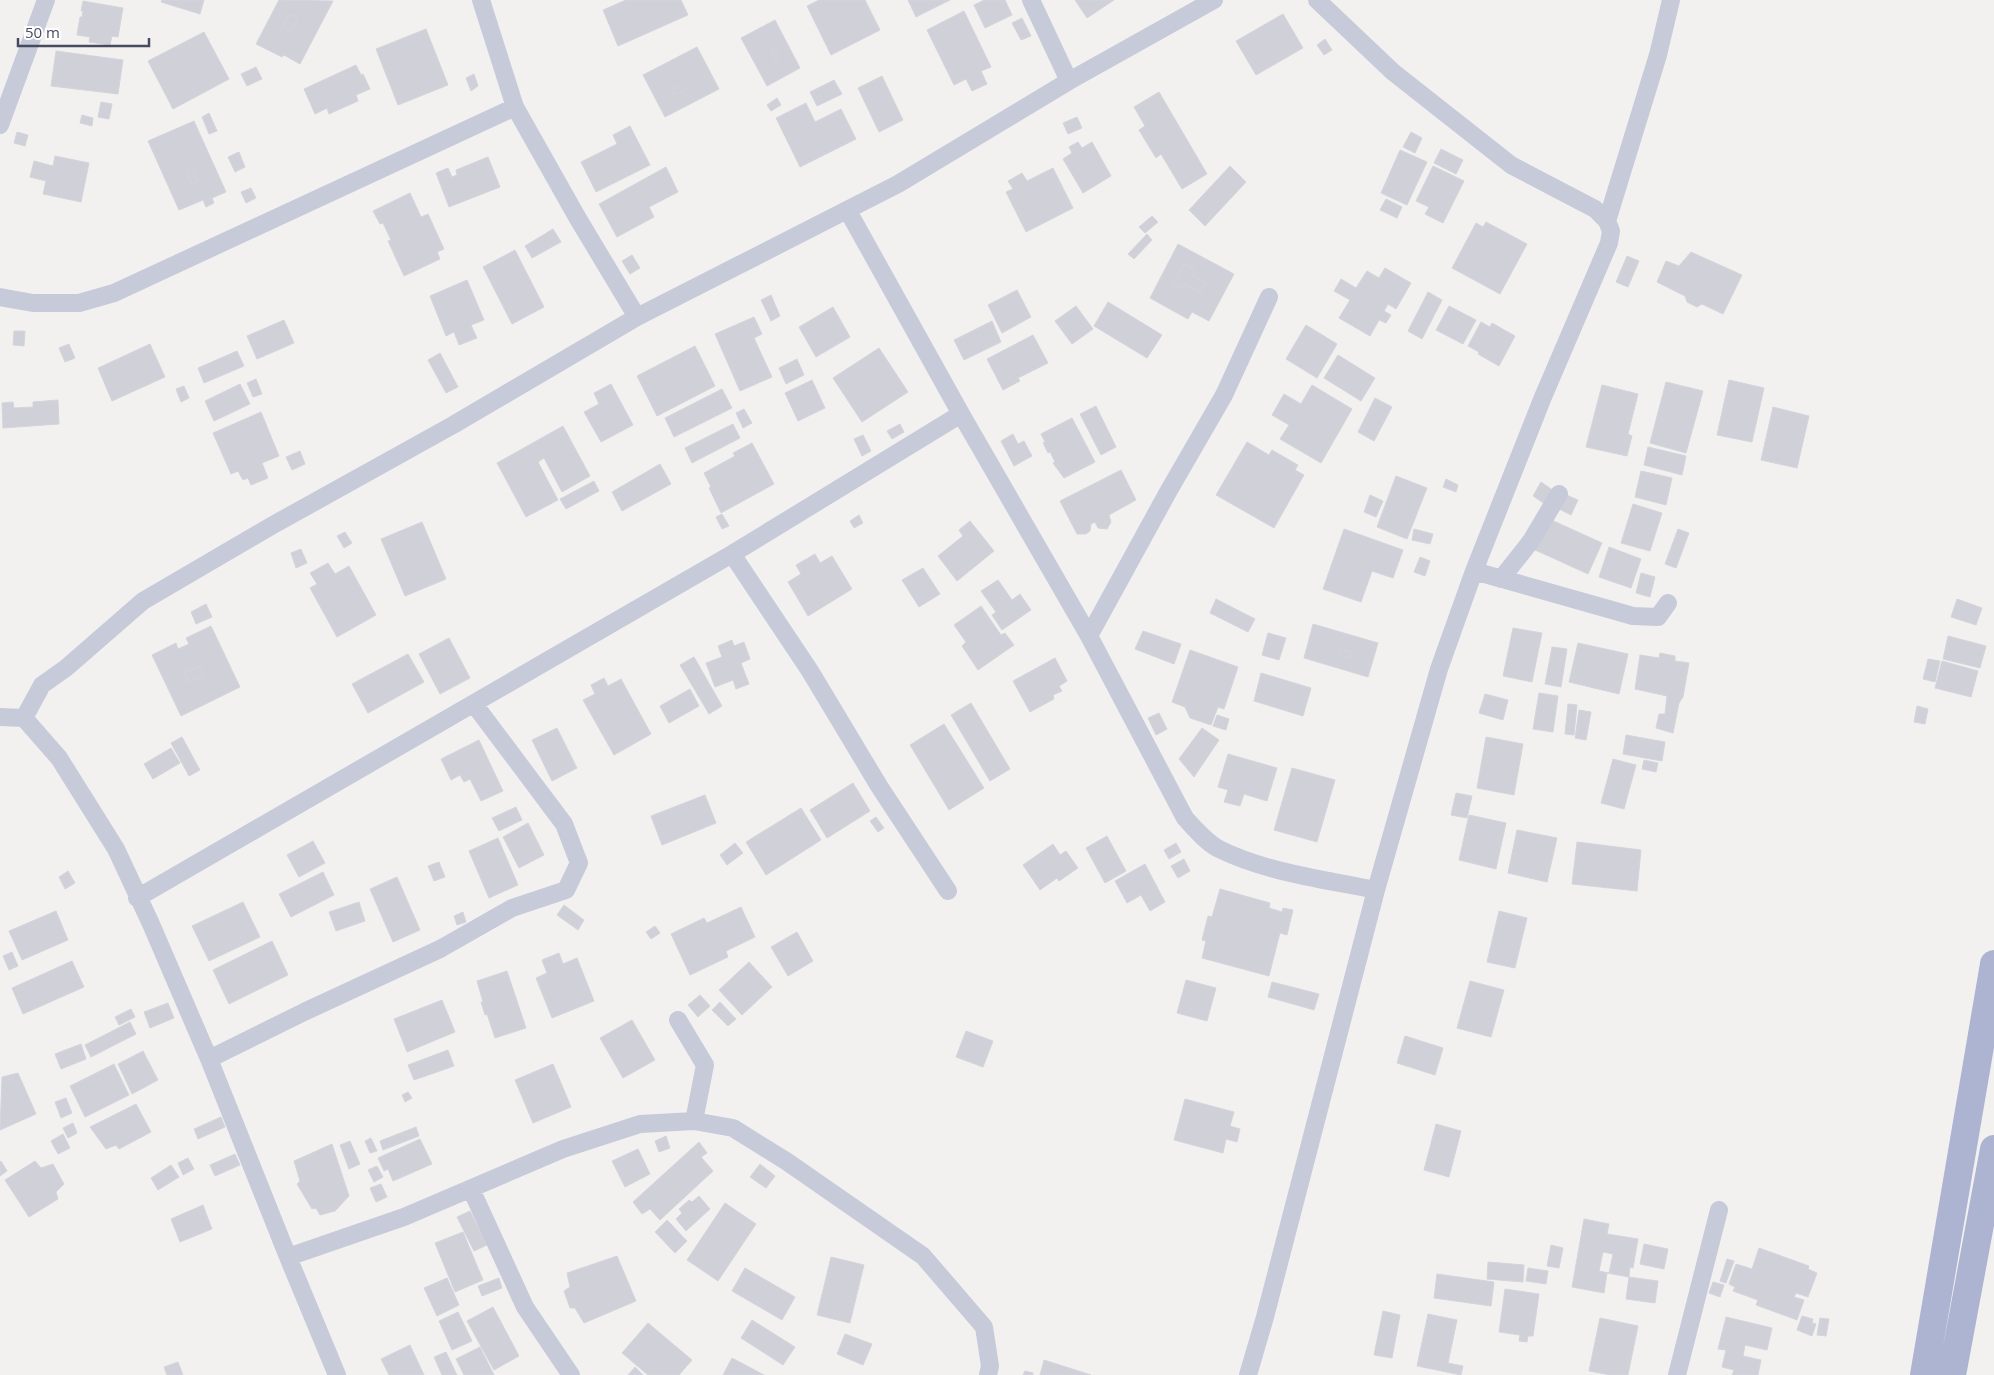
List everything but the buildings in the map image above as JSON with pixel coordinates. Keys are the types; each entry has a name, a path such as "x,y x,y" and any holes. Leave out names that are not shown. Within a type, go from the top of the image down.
{"main road":[{"path":"1924,1375 1994,964"},
{"path":"1952,1375 1994,1148"}],"street":[{"path":"0,126 46,0"},
{"path":"481,0 515,107 637,317"},
{"path":"1031,0 1069,82"},
{"path":"24,718 42,685 66,668 143,601 273,525 453,425 637,317 848,211 1214,0"},
{"path":"1248,1375 1265,1317 1376,890 1439,669 1474,571 1543,397 1609,244 1611,231 1607,221 1595,209 1511,165 1393,72 1317,0"},
{"path":"1607,221 1658,55 1671,0"},
{"path":"0,297 33,303 79,303 114,292 515,107"},
{"path":"848,211 961,414 1089,636 1185,818 1200,835 1218,848 1277,870 1376,890"},
{"path":"1089,636 1224,395 1269,297"},
{"path":"137,898 732,554 961,414"},
{"path":"1501,579 1531,541 1559,494"},
{"path":"732,554 810,672 879,786 948,891"},
{"path":"1474,571 1633,616 1658,617 1668,603"},
{"path":"209,1059 440,949 512,908 566,890 580,863 564,824 474,704"},
{"path":"0,717 24,718 59,758 116,849 209,1059 337,1375"},
{"path":"678,1020 705,1064 694,1121"},
{"path":"288,1257 404,1217 471,1190 563,1149 640,1124 694,1121 733,1128 794,1166 923,1256 984,1328 990,1366 988,1375"},
{"path":"471,1190 525,1307 571,1375"},
{"path":"1677,1375 1719,1210"}]}
